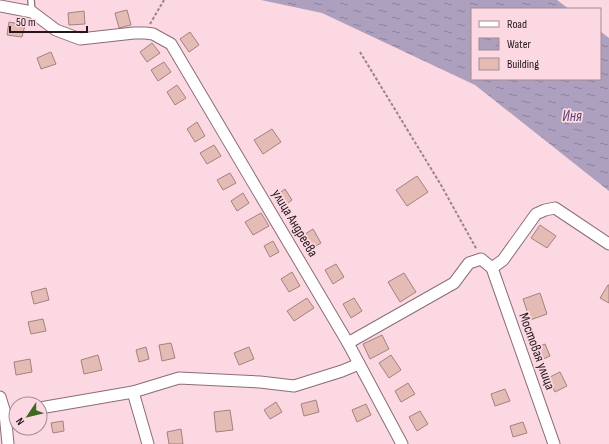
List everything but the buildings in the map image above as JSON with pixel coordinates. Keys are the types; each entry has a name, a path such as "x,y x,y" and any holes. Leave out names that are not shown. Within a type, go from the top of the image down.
{"street":[{"path":"0,6 32,12 56,30 80,39 145,33"},
{"name":"улица Андреева","path":"145,33 153,34 171,44 348,343 402,444"},
{"path":"348,343 454,283 469,263 481,258 492,268 503,260 536,214 545,210 555,208 609,244"},
{"name":"Мостовая улица","path":"492,268 554,444"},
{"path":"48,407 134,392 179,378 260,382 294,386 342,371 358,364"},
{"path":"134,392 148,444"},
{"path":"0,397 8,410"}],"lane":[{"path":"31,0 32,12"}],"path":[{"path":"145,33 163,1"},
{"path":"360,52 441,186 481,258"}],"water":[{"name":"Иня","path":"261,0 557,0 568,8 471,8 471,80 601,80 601,32 609,38 609,191 475,85 322,13"}]}
